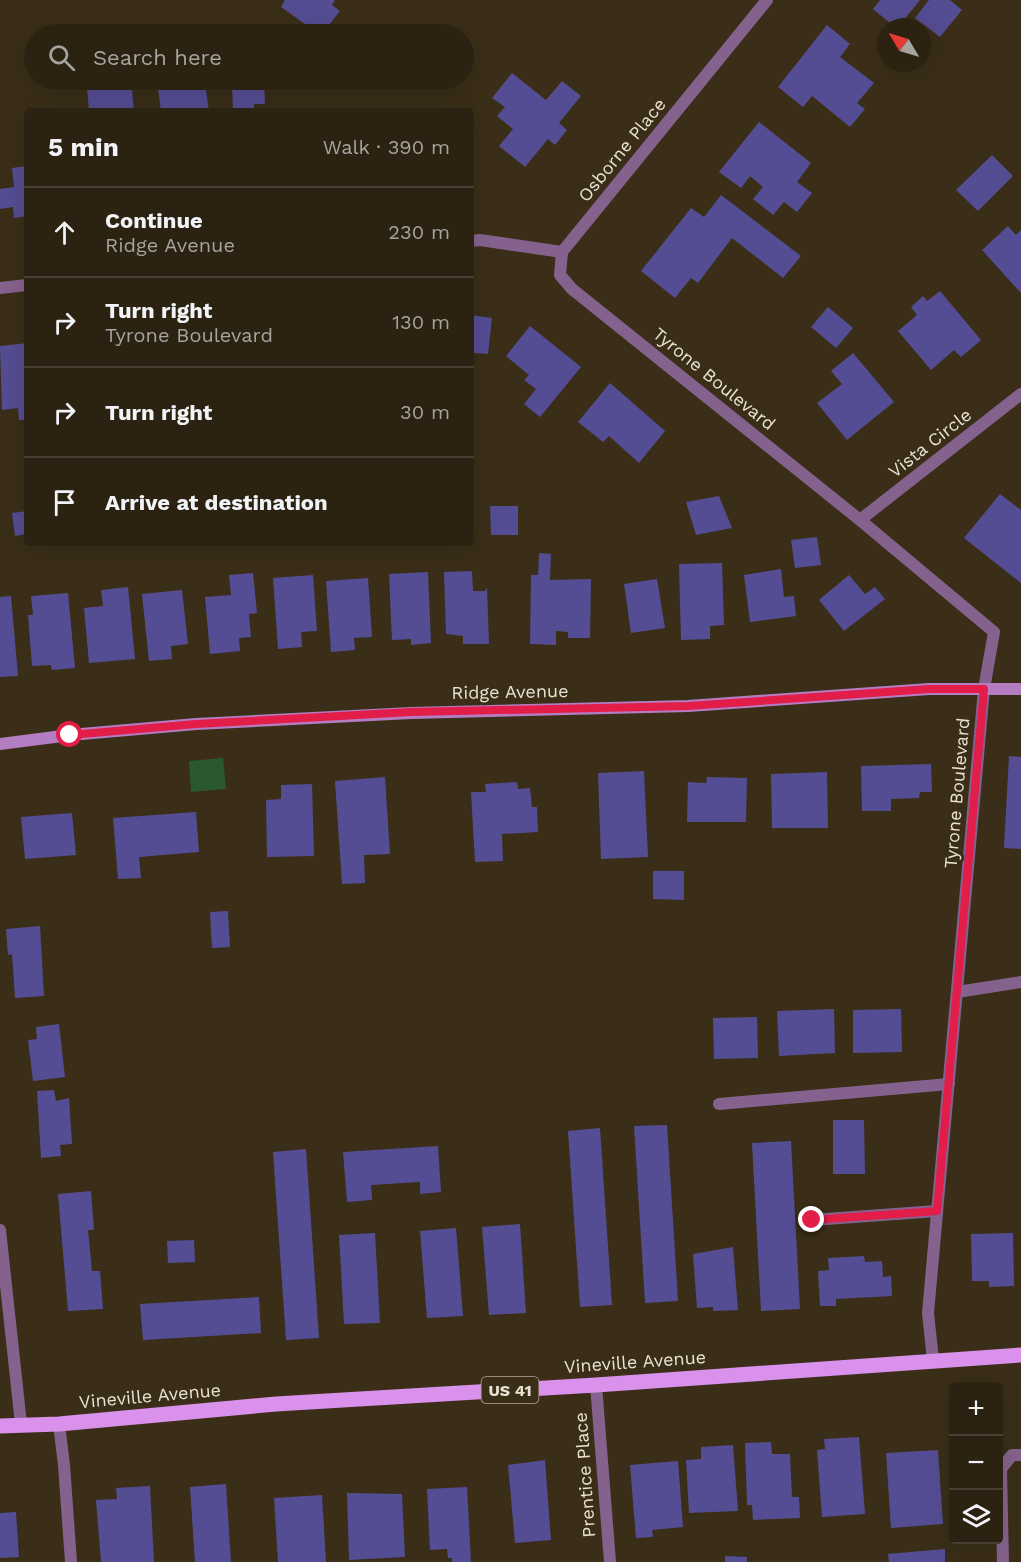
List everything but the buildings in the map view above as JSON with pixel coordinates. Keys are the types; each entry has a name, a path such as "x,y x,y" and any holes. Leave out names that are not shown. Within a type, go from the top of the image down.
{"main road":[{"name":"Vineville Avenue","path":"0,1426 59,1424 276,1404 596,1385 1021,1355"}],"street":[{"name":"Osborne Place","path":"562,252 767,0"},
{"path":"474,241 562,252"},
{"name":"Tyrone Boulevard","path":"562,252 560,275 572,289 860,520 994,632 984,689 928,1313 933,1360"},
{"path":"0,288 24,285"},
{"name":"Vista Circle","path":"860,520 1021,394"},
{"name":"Ridge Avenue","path":"0,744 70,735 196,724 411,712 688,706 929,689 1021,689"},
{"path":"957,992 1021,982"},
{"path":"719,1104 949,1083"},
{"path":"812,1220 937,1211"},
{"path":"0,1230 21,1424"},
{"name":"Prentice Place","path":"596,1385 610,1562"},
{"path":"59,1424 71,1562"},
{"path":"1003,1562 1001,1469 1012,1455 1021,1455"}],"green space":[{"path":"223,758 226,789 191,792 189,761"}],"route":[{"path":"70,735 196,724 411,712 688,706 929,689 984,689 937,1211 812,1220"}]}
